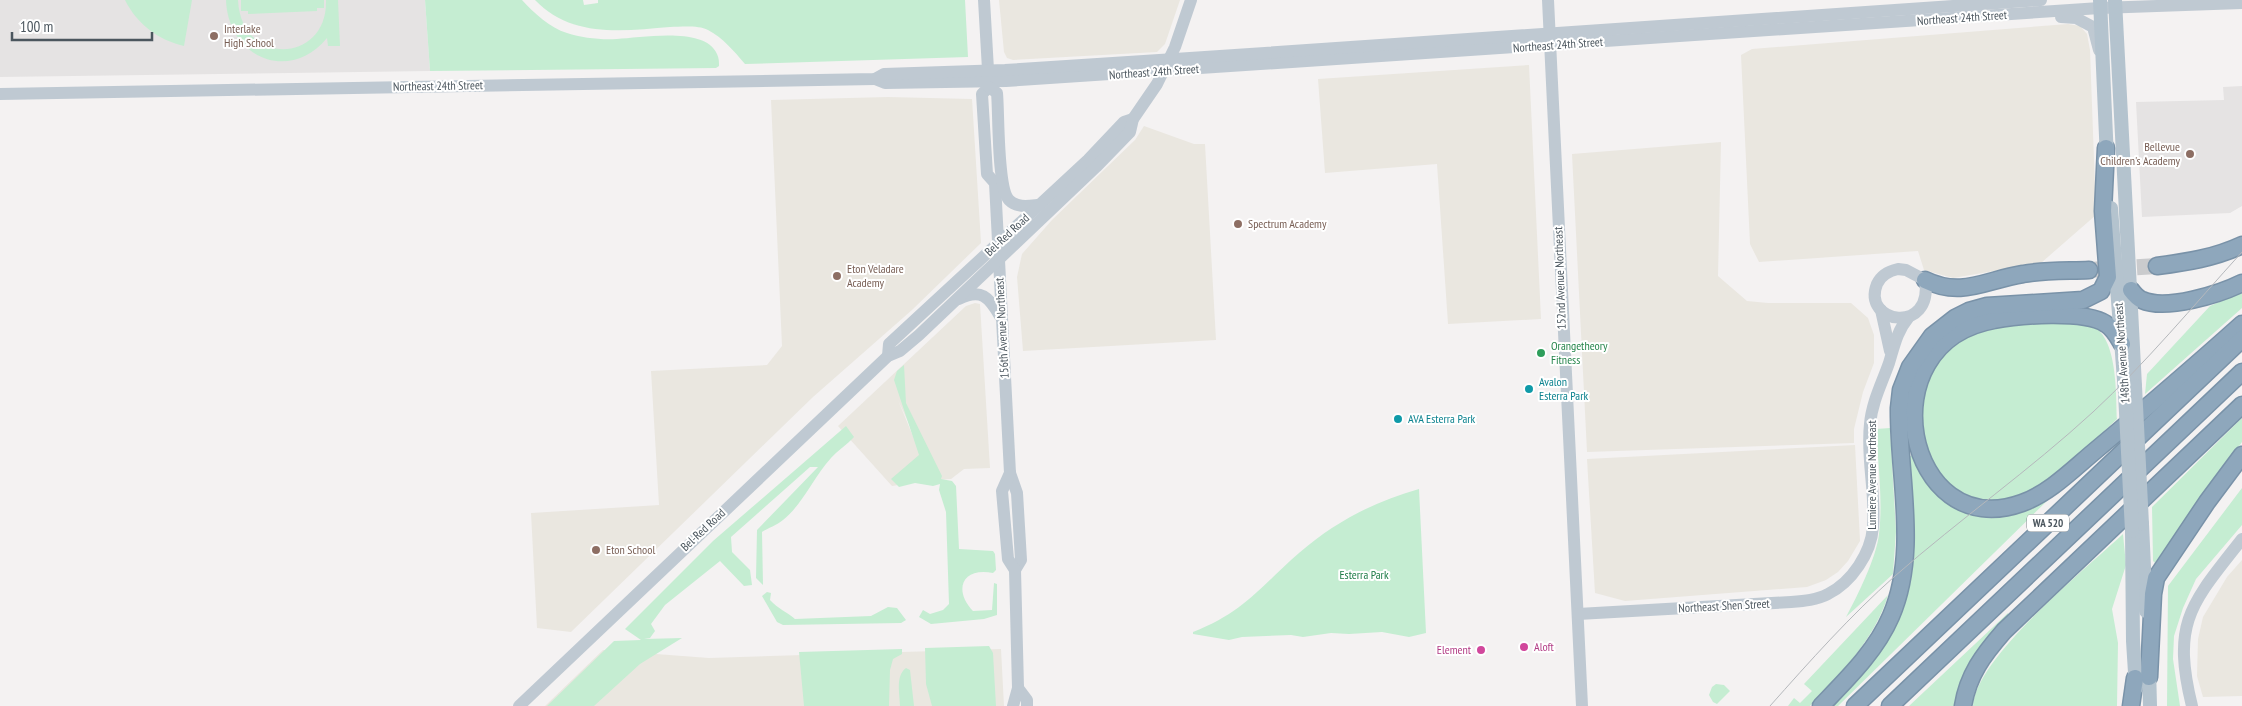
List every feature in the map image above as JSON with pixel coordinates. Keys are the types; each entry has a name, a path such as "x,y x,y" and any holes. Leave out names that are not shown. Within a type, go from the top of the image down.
{"highway":[{"path":"1821,706 1878,640 1891,616 1898,594 1904,565 1906,535 1899,408 1901,390 1910,367 1932,336 1944,326 1969,311 2003,304 2083,300 2101,291 2108,277 2103,211 2106,148"},
{"path":"2156,266 2219,255 2242,245"},
{"path":"1925,280 1940,287 1965,289 2025,274 2089,270"},
{"path":"2130,290 2136,297 2144,301 2167,302 2190,300 2224,292 2242,283"},
{"path":"2122,344 2114,330 2100,320 2066,316 1994,320 1977,324 1950,337 1936,352 1919,380 1915,393 1916,434 1920,453 1926,468 1936,482 1950,494 1974,505 2000,508 2031,499 2055,484 2096,450 2242,324"},
{"name":"WA 520","path":"1855,706 2242,339"},
{"name":"WA 520","path":"1890,706 2242,372"},
{"path":"1963,706 1966,690 1973,672 1982,656 2004,631 2242,405"},
{"path":"2131,706 2142,677 2156,578 2206,502 2242,455"}],"main road":[{"name":"156th Avenue Northeast","path":"984,0 989,80 997,96 998,243 1010,473 1017,494 1021,560 1015,570 1018,688 1013,706"},
{"name":"Bel-Red Road","path":"519,706 888,356 900,351 999,259 1130,132 1134,120 1156,87 1169,60 1191,0"},
{"name":"152nd Avenue Northeast","path":"1548,0 1582,706"},
{"name":"Northeast 24th Street","path":"0,94 875,79 885,83 989,80 1351,59 1851,14 2041,0"},
{"name":"Northeast 24th Street","path":"989,80 1169,60 1456,41 1550,40 1846,26 2014,14 2100,4 2242,2"},
{"name":"148th Avenue Northeast","path":"2100,4 2106,148 2122,344 2130,389"},
{"name":"148th Avenue Northeast","path":"2115,4 2130,290 2130,389 2142,677 2137,706"},
{"path":"1846,26 1851,14"},
{"path":"2014,14 2076,18 2087,22 2092,27 2102,63"},
{"path":"1416,54 1456,41"},
{"path":"1351,59 1384,46"},
{"name":"Bel-Red Road","path":"888,356 889,344 1088,160 1124,122 1134,120"},
{"path":"998,178 1006,197 1011,202 1022,206 1038,206"},
{"path":"1881,310 1893,318 1908,318 1921,308 1926,293 1925,280 1906,270 1898,269 1884,275 1876,289 1875,297 1881,310 1891,354"},
{"path":"952,303 968,295 981,295 992,303 1002,319"},
{"name":"Lumiere Avenue Northeast","path":"1859,566 1866,552 1873,527 1870,424 1877,390 1899,331 1908,318"},
{"path":"2192,706 2184,663 2183,640 2188,619 2203,589 2242,539"},
{"name":"Northeast Shen Street","path":"1578,614 1815,599 1829,594 1840,586 1859,566"},
{"name":"148th Avenue Northeast","path":"2142,677 2150,706"},
{"name":"156th Avenue Northeast","path":"1018,688 1027,700 1027,706"}],"shaded area":[{"name":"Interlake High School","path":"0,0 425,0 430,71 0,77"},
{"path":"999,0 1180,0 1165,44 1157,52 1013,60 1007,58 1004,52"},
{"path":"2068,24 2080,26 2087,34 2090,50 2096,215 2041,263 1953,278 1924,270 1918,251 1759,262 1750,244 1741,55 1752,49"},
{"path":"1529,65 1541,319 1448,324 1437,164 1325,173 1318,79"},
{"name":"Bellevue Children's Academy","path":"2242,86 2242,206 2230,213 2142,217 2136,102 2224,100 2223,87"},
{"path":"888,97 972,99 981,243 912,310 813,397 571,632 537,628 531,513 659,505 651,371 767,365 782,346 771,100"},
{"path":"1144,126 1194,144 1205,144 1216,340 1023,351 1017,277 1022,254 1052,220 1135,140"},
{"path":"1721,142 1718,276 1747,301 1768,303 1851,303 1868,318 1874,335 1874,363 1863,392 1854,429 1854,443 1587,452 1572,154"},
{"path":"975,303 980,304 990,468 964,469 951,479 935,480 898,400 931,480 892,486 838,426 966,306"},
{"path":"1855,445 1860,541 1848,561 1838,572 1826,580 1807,587 1625,601 1595,593 1587,459"},
{"path":"2242,560 2242,696 2203,697 2197,676 2198,639 2203,617 2227,577"},
{"path":"1001,649 1004,706 545,706 603,650 709,658"}],"green space":[{"path":"125,0 192,0 184,46 166,40 149,30 130,9"},
{"path":"226,0 238,0 243,22 253,37 268,46 284,49 300,46 314,36 323,21 326,0 338,0 340,46 328,46 327,38 312,52 295,59 279,61 263,58 249,49 237,36 229,20"},
{"path":"241,0 324,0 324,8 317,8 317,11 248,14 248,11 241,11"},
{"path":"425,0 522,0 548,24 567,33 598,39 672,36 700,40 710,45 718,56 719,66 716,68 430,71"},
{"path":"535,0 583,0 584,5 598,3 598,0 965,0 968,57 745,64 723,41 704,28 598,29 565,21 549,12"},
{"path":"2242,292 2242,308 2145,394 2147,374 2210,306"},
{"path":"2069,322 2092,326 2100,332 2107,342 2116,382 2117,419 2065,468 2030,492 2010,500 1989,501 1961,494 1940,476 1921,437 1922,392 1938,362 1961,339 1985,328"},
{"path":"904,365 906,403 942,476 941,479 952,481 956,486 959,549 993,551 995,554 996,570 993,573 974,573 968,577 962,588 963,595 973,611 992,610 994,583 997,584 997,615 984,619 931,624 919,617 923,610 930,614 943,610 949,604 946,512 939,490 940,484 933,486 915,483 899,487 891,479 919,455 894,380 897,371"},
{"path":"2242,418 2242,442 2155,563 2153,561 2152,507"},
{"path":"846,426 854,437 831,458 790,514 781,522 762,532 763,585 756,578 757,530 818,467 810,467 731,537 732,552 750,570 752,585 744,586 720,561 665,605 651,624 655,631 650,638 644,639 682,638 640,664 594,706 547,706 614,641 641,640 625,629 713,541"},
{"path":"1890,428 1896,531 1893,574 1846,617 1856,599 1875,553 1880,521 1876,429"},
{"path":"1909,456 1913,456 1925,480 1952,505 2053,495 1838,706 1832,706 1889,635 1910,580 1913,517"},
{"path":"2242,488 2242,525 2196,579 2183,608 2174,636 2173,659 2180,706 2167,706 2168,586"},
{"name":"Esterra Park","path":"1419,489 1426,633 1409,637 1382,632 1331,633 1303,637 1291,635 1242,637 1229,640 1193,634 1193,632 1226,616 1239,607 1299,553 1326,532 1370,507"},
{"path":"2123,534 2126,565 2112,609 2118,643 2117,706 1973,706 1979,686 1992,664 2012,639 2060,591"},
{"path":"767,592 771,593 770,600 773,603 795,619 871,616 888,607 897,608 906,620 901,623 783,625 777,622 762,596"},
{"path":"1888,595 1875,626 1866,641 1833,681 1810,706 1788,706 1794,698 1800,703 1812,691 1804,684"},
{"path":"2008,613 2009,616 1981,647 1967,666 1954,706 1909,706"},
{"path":"989,646 993,653 996,706 932,706 926,684 925,648"},
{"path":"902,649 902,654 893,659 890,670 889,706 804,706 799,652"},
{"path":"906,668 910,670 914,706 900,706 899,680"},
{"path":"1716,684 1724,685 1730,691 1717,704 1713,702 1709,695 1712,687"}],"tunnel":[{"path":"2089,270 2157,266"}],"tram line":[{"path":"1770,706 1878,591 1944,534 2045,454 2113,393 2151,354 2242,252"}],"place":[{"name":"Interlake High School","path":"214,36"},
{"name":"Bellevue Children's Academy","path":"2190,154"},
{"name":"Spectrum Academy","path":"1238,224"},
{"name":"Eton Veladare Academy","path":"837,276"},
{"name":"Orangetheory Fitness","path":"1541,353"},
{"name":"Avalon Esterra Park","path":"1529,389"},
{"name":"AVA Esterra Park","path":"1398,419"},
{"name":"Eton School","path":"596,550"},
{"name":"Aloft","path":"1524,647"},
{"name":"Element","path":"1481,650"}]}
